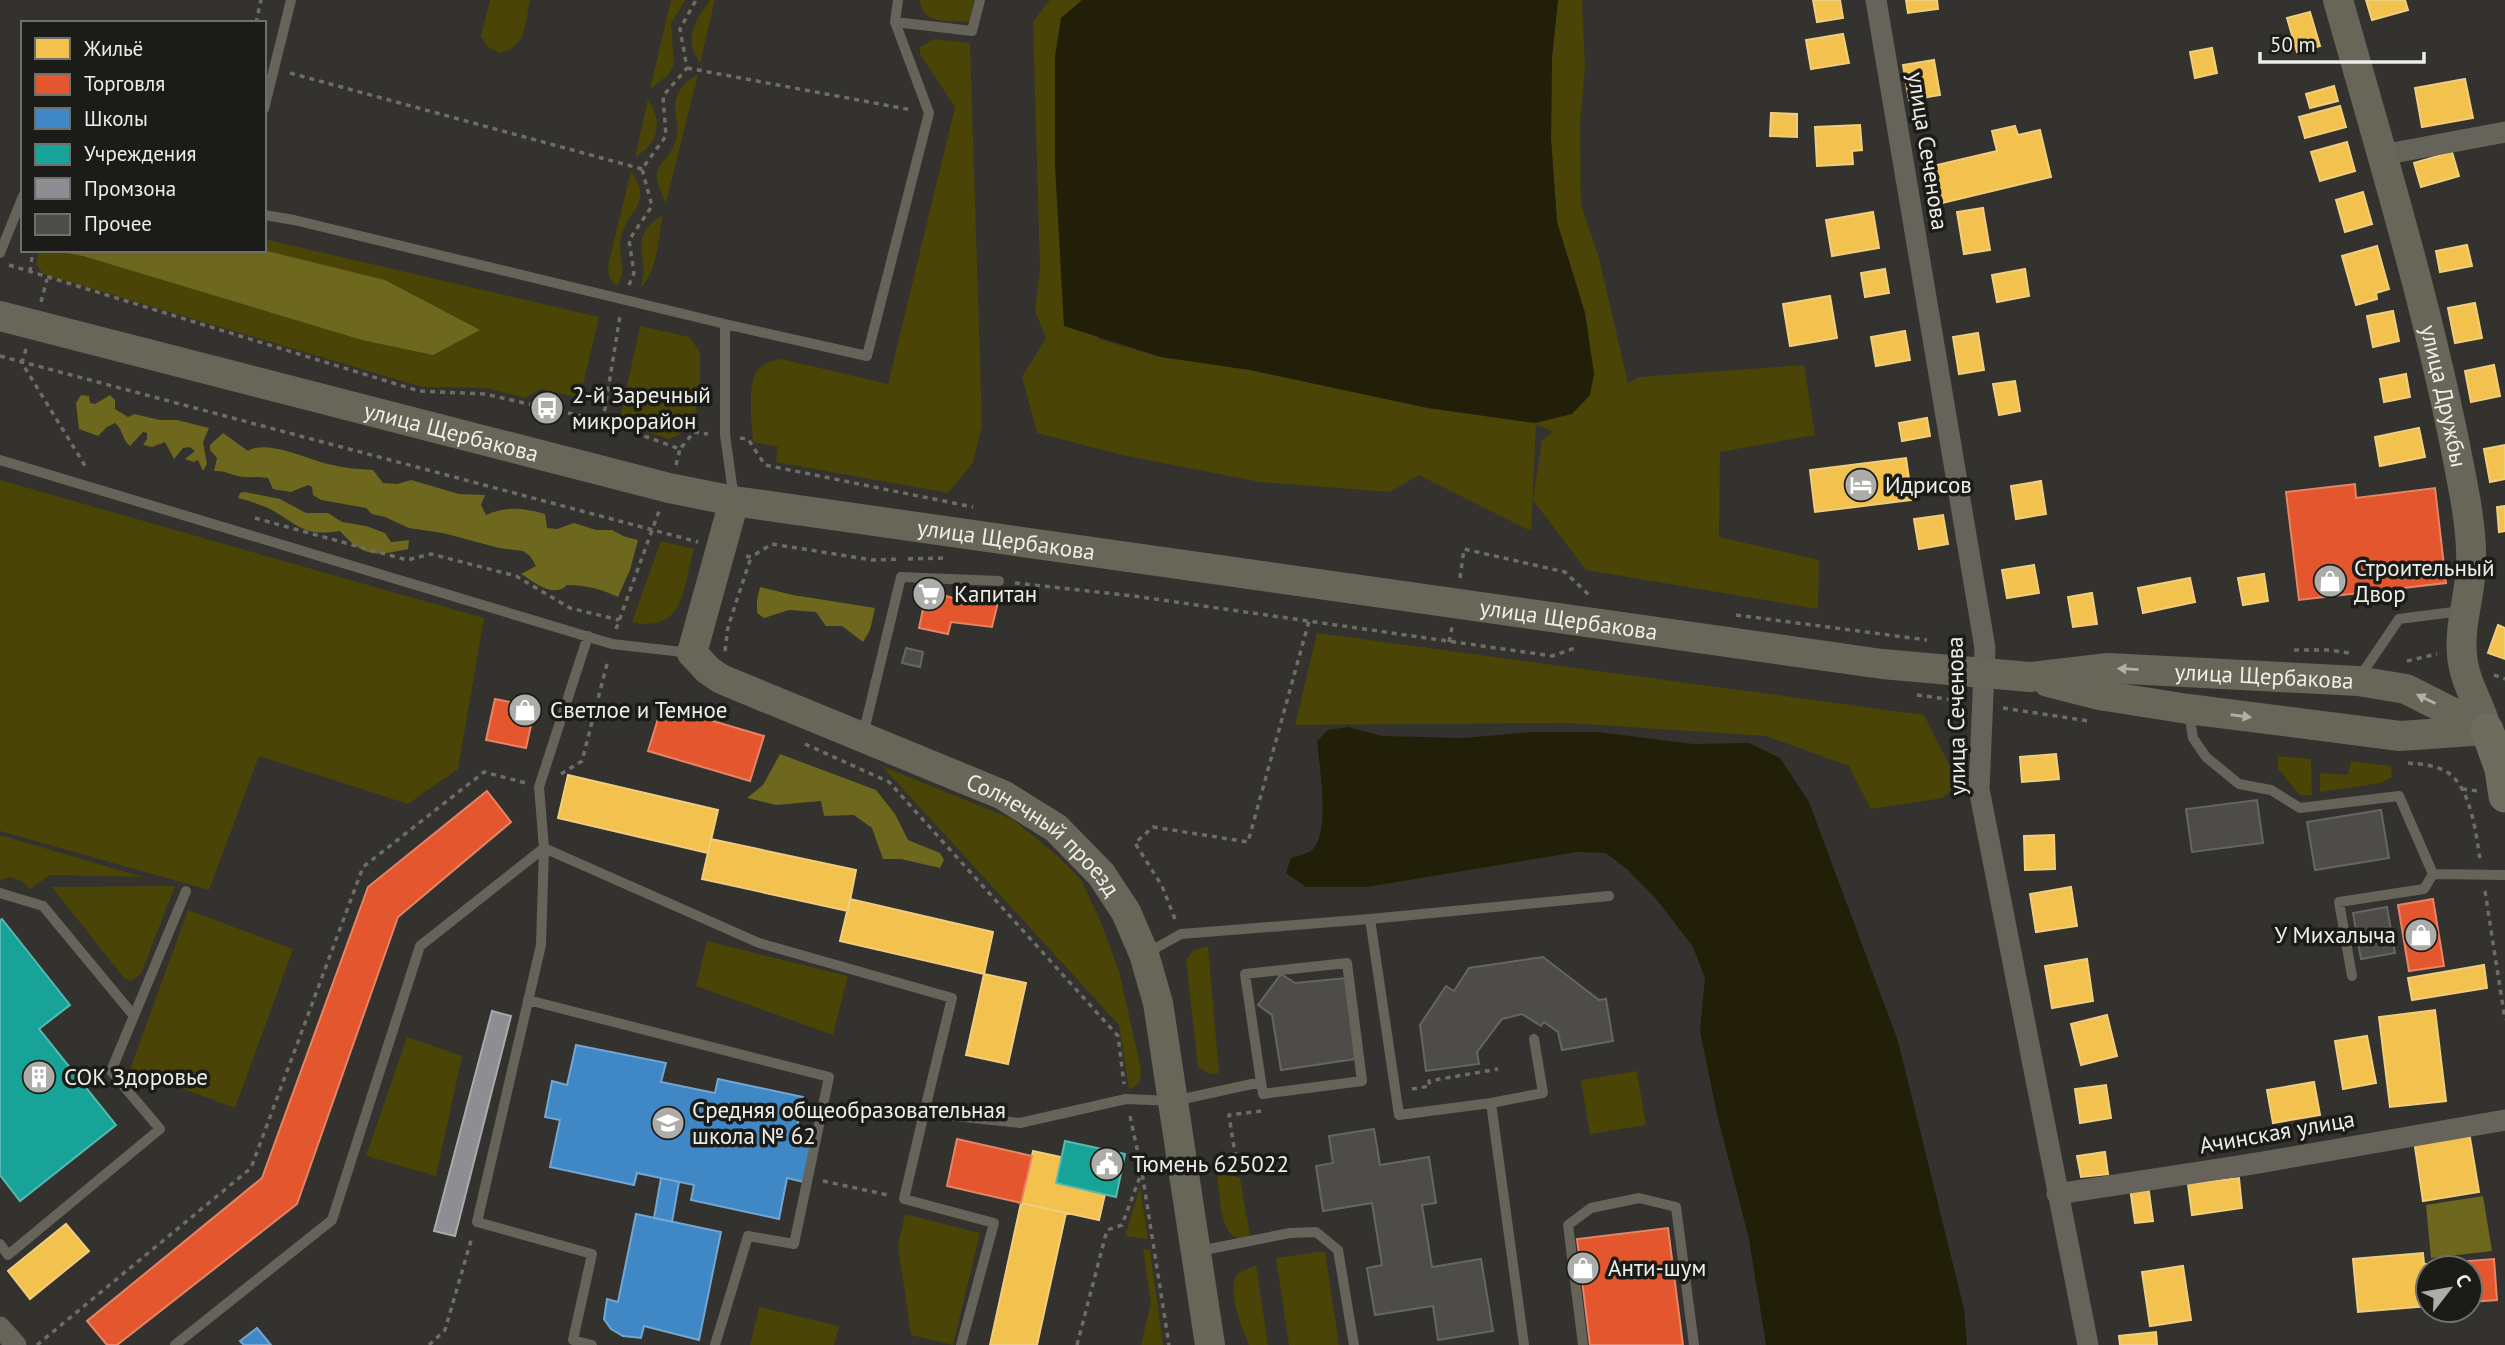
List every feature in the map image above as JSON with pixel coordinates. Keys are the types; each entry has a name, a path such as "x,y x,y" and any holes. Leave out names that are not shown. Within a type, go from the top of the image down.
{"main road":[{"name":"улица Дружбы","path":"2338,0 2413,264 2466,506 2471,566 2464,611 2462,655 2466,680 2496,732 2505,796"},
{"name":"улица Щербакова","path":"0,316 669,488 734,501 976,521 1573,633 2030,677 2108,668 2358,681 2406,690 2496,732"},
{"path":"692,653 734,501"},
{"name":"Солнечный проезд","path":"692,653 721,680 1003,795 1056,828 1101,874 1126,912 1144,954 1158,1003 1210,1345"},
{"name":"улица Щербакова","path":"2030,677 2099,695 2400,736 2496,732"}],"street":[{"name":"улица Сеченова","path":"1876,0 1985,648 1979,789 2088,1345"},
{"path":"2382,155 2505,132"},
{"name":"Ачинская улица","path":"2057,1194 2252,1164 2505,1120"},
{"path":"0,1327 16,1345"}],"lane":[{"path":"266,102 292,0"},
{"path":"266,215 867,356 929,113 895,22 898,0"},
{"path":"895,22 972,31 980,0"},
{"path":"0,253 21,201"},
{"path":"725,324 725,435 734,501"},
{"path":"0,460 612,645 692,653"},
{"path":"862,738 901,577 999,581"},
{"path":"2358,681 2399,619 2464,611"},
{"path":"588,636 539,787 544,848 541,945 477,1222 592,1254 573,1340 592,1345"},
{"path":"2188,709 2193,738 2206,757 2239,784 2271,790 2300,808 2399,796 2433,874"},
{"path":"544,848 760,943 952,998 904,1199 994,1223 961,1345"},
{"path":"175,1345 332,1220 420,946 544,848"},
{"path":"2433,874 2505,875"},
{"path":"2352,976 2339,902 2424,890 2433,874"},
{"path":"0,1244 8,1255 160,1129 111,1071 186,891"},
{"path":"0,893 43,906 134,1016"},
{"path":"1144,954 1181,934 1609,896"},
{"path":"1370,919 1399,1115 1543,1093 1534,1038"},
{"path":"1347,964 1362,1081 1263,1094 1261,1082 1245,974 1347,964"},
{"path":"528,1000 829,1077 794,1244 748,1236 715,1345"},
{"path":"925,1113 1020,1123 1126,1099 1174,1101 1261,1082"},
{"path":"1491,1102 1524,1345"},
{"path":"1583,1345 1568,1225 1591,1208 1639,1198 1676,1207 1694,1345"},
{"path":"1196,1251 1290,1233 1316,1233 1338,1250 1353,1345"}],"path":[{"path":"256,21 261,0"},
{"path":"642,169 666,136 663,96 687,68 681,29 696,0"},
{"path":"687,68 929,113"},
{"path":"275,69 642,169"},
{"path":"603,421 623,299 634,273 629,240 652,206 642,169"},
{"path":"30,272 33,252"},
{"path":"0,262 47,279 419,391 485,394 603,421 680,449"},
{"path":"47,279 22,363 89,472"},
{"path":"0,356 653,528 751,557"},
{"path":"37,1345 251,1168 363,867 484,772 539,787 582,761 619,620 669,488 680,449 694,432 748,439 765,465 976,521"},
{"path":"248,516 407,559 430,554 516,576 570,608 619,620"},
{"path":"721,680 728,627 751,557 772,544 872,560 943,558"},
{"path":"1458,589 1464,549 1565,572 1590,596"},
{"path":"999,581 1134,596 1552,656 1573,633"},
{"path":"1449,642 1454,615"},
{"path":"1181,934 1162,886 1135,844 1153,827 1248,842 1309,621"},
{"path":"2400,736 2397,761 2430,765 2448,773 2462,789 2475,825 2505,1020"},
{"path":"795,739 889,782 1118,1036 1126,1099 1142,1172 1169,1345"},
{"path":"1396,1092 1430,1086 1429,1081 1498,1069"},
{"path":"1237,1167 1229,1115 1268,1110"},
{"path":"1077,1345 1107,1230 1122,1225 1142,1172"},
{"path":"807,1178 904,1199"},
{"path":"429,1345 445,1329 477,1222"}],"shaded area":[{"path":"490,0 530,0 520,40 509,50 500,53 488,47 481,36"},
{"path":"671,0 685,0 671,24 674,64 668,75 650,89"},
{"path":"710,0 715,0 700,63 692,45 693,30"},
{"path":"920,0 974,0 970,22 931,18 922,8"},
{"path":"1050,0 1082,0 1061,18 1098,339 1161,357 1250,370 1428,408 1535,423 1594,374 1585,313 1557,222 1551,139 1552,57 1558,0 1582,0 1585,68 1580,125 1581,205 1599,258 1628,383 1639,377 1804,365 1815,435 1720,452 1719,537 1819,560 1818,609 1586,570 1533,500 1542,440 1553,432 1536,424 1531,531 1419,475 1390,492 1260,482 1122,455 1037,433 1022,377 1046,338 1035,311 1040,269 1033,22"},
{"path":"1082,0 1558,0 1552,57 1551,139 1557,222 1585,313 1594,374 1590,395 1572,414 1535,423 1428,408 1250,370 1161,357 1064,326 1055,165 1055,56 1061,18"},
{"path":"934,39 970,43 982,425 973,463 948,493 776,462 778,447 753,442 751,415 752,385 757,371 765,364 781,359 888,384 955,107 920,54 920,47"},
{"path":"698,74 666,203 657,173 677,137 676,98 686,82"},
{"path":"648,99 656,116 656,132 649,146 635,157"},
{"path":"631,171 640,191 640,199 621,237 622,272 617,286 609,278 608,265"},
{"path":"663,215 654,264 640,288 643,277 642,240 651,224"},
{"path":"266,239 599,317 580,398 541,389 525,398 486,388 422,387 43,274 36,264 39,252 266,252"},
{"path":"266,251 385,280 480,330 433,355 362,340 83,256 62,252"},
{"path":"640,326 689,337 700,352 700,390 694,421 684,420 679,435 669,439 619,423"},
{"path":"81,395 89,396 90,403 95,404 110,395 115,400 115,409 128,417 134,414 209,428 203,442 207,464 203,471 198,460 194,462 185,459 195,451 190,447 183,448 174,459 165,442 152,447 143,445 147,433 143,432 130,446 115,423 98,436 79,429 76,403"},
{"path":"223,433 248,451 265,447 334,465 373,470 383,483 397,484 411,480 459,494 485,495 481,505 486,515 501,510 522,509 545,514 547,528 557,529 574,523 596,530 612,530 638,540 630,570 618,597 581,586 567,585 556,590 544,588 521,574 536,566 523,551 409,528 372,514 366,508 321,500 313,495 312,487 308,485 291,492 273,489 268,478 214,471 217,458 210,450 210,445"},
{"path":"0,480 484,618 458,769 408,804 259,756 209,890 0,831"},
{"path":"240,493 280,499 306,513 328,513 342,522 366,526 385,533 391,542 409,540 408,549 371,553 356,546 340,531 309,531 266,507 238,498"},
{"path":"661,541 694,549 684,592 672,614 662,621 649,624 632,622"},
{"path":"760,587 875,608 870,630 863,642 842,626 826,626 816,612 789,610 764,618 757,613"},
{"path":"1317,633 1924,715 1958,782 1943,798 1871,809 1849,766 1766,736 1567,723 1295,725"},
{"path":"1348,727 1382,736 1464,738 1533,732 1598,732 1693,744 1749,743 1780,758 1809,802 1898,1041 1964,1309 1967,1345 1766,1345 1749,1239 1717,1114 1700,1031 1705,978 1693,947 1657,900 1627,869 1606,853 1577,852 1367,887 1306,887 1286,873 1291,858 1312,850 1318,842 1322,798 1317,741 1328,730"},
{"path":"780,754 876,790 895,814 908,840 940,853 944,860 940,868 901,859 883,859 872,828 854,815 824,816 821,801 776,805 747,798 763,785"},
{"path":"2278,756 2311,759 2312,795 2301,796 2278,769"},
{"path":"2351,761 2391,766 2392,777 2381,783 2320,792 2320,773 2348,775"},
{"path":"882,766 1012,819 1059,857 1081,880 1100,920 1119,971 1141,1069 1136,1086 1129,1089 1119,1025"},
{"path":"0,835 143,877 50,875 30,889 22,881 9,877 0,881"},
{"path":"175,886 141,974 131,981 124,978 52,887"},
{"path":"188,910 293,949 235,1108 130,1069"},
{"path":"707,941 848,976 833,1035 696,986"},
{"path":"1208,946 1219,1073 1209,1074 1198,1067 1186,960 1194,950"},
{"path":"407,1037 462,1056 436,1176 366,1156"},
{"path":"1637,1071 1646,1125 1590,1134 1581,1080"},
{"path":"1217,1171 1240,1178 1250,1236 1239,1238 1227,1229 1221,1210"},
{"path":"1140,1187 1148,1239 1125,1236"},
{"path":"2483,1196 2492,1251 2431,1254 2426,1205"},
{"path":"905,1214 980,1233 953,1345 911,1335 898,1245"},
{"path":"1143,1249 1150,1250 1163,1345 1141,1345 1151,1302"},
{"path":"1325,1251 1339,1345 1289,1345 1276,1258"},
{"path":"1256,1265 1268,1345 1249,1345 1234,1300 1237,1274"},
{"path":"759,1307 839,1326 834,1345 750,1345"}],"building: Жильё":[{"path":"1813,0 1840,0 1843,18 1817,22"},
{"path":"1906,0 1937,0 1938,9 1908,13"},
{"path":"2366,0 2405,0 2408,10 2372,20"},
{"path":"2310,12 2320,46 2297,52 2287,18"},
{"path":"1843,34 1849,63 1811,69 1806,40"},
{"path":"2212,48 2217,73 2195,78 2190,52"},
{"path":"1934,60 1940,95 1909,100 1903,65"},
{"path":"2465,79 2473,118 2422,127 2415,88"},
{"path":"2334,86 2338,101 2310,108 2306,94"},
{"path":"2340,106 2346,127 2305,138 2299,117"},
{"path":"1771,113 1797,114 1797,137 1770,136"},
{"path":"1860,125 1862,150 1852,151 1853,164 1817,166 1815,127"},
{"path":"2015,126 2018,135 2040,130 2051,177 1942,203 1933,166 1997,151 1992,131"},
{"path":"2347,142 2355,171 2320,181 2311,152"},
{"path":"2452,152 2459,176 2421,187 2414,163"},
{"path":"2363,192 2372,224 2345,232 2336,200"},
{"path":"1983,208 1990,250 1964,254 1957,212"},
{"path":"1873,212 1879,248 1832,256 1826,220"},
{"path":"2467,245 2472,266 2440,272 2436,251"},
{"path":"2377,246 2389,289 2376,293 2377,299 2356,305 2342,256"},
{"path":"1885,269 1889,293 1865,297 1861,273"},
{"path":"2025,269 2029,296 1997,302 1992,275"},
{"path":"1830,296 1837,338 1790,346 1783,304"},
{"path":"2475,303 2482,338 2455,343 2448,308"},
{"path":"2393,311 2399,341 2373,347 2367,316"},
{"path":"1905,331 1910,360 1876,366 1871,337"},
{"path":"1978,333 1984,370 1959,374 1953,337"},
{"path":"2494,365 2500,396 2471,402 2465,371"},
{"path":"2406,374 2410,397 2384,402 2380,379"},
{"path":"2015,381 2020,411 1999,415 1993,384"},
{"path":"1927,418 1930,436 1902,441 1899,423"},
{"path":"2419,428 2425,457 2380,466 2375,437"},
{"path":"2505,445 2505,479 2490,482 2484,449"},
{"name":"Идрисов","path":"1906,458 1912,500 1815,512 1810,470"},
{"path":"2041,481 2046,514 2016,519 2011,486"},
{"path":"2505,506 2505,531 2499,532 2497,507"},
{"path":"1943,515 1948,544 1919,549 1914,519"},
{"path":"2034,565 2039,593 2007,598 2002,570"},
{"path":"2264,574 2268,601 2243,605 2238,578"},
{"path":"2190,578 2195,602 2143,613 2138,588"},
{"path":"2092,593 2097,624 2073,627 2068,597"},
{"path":"2498,625 2505,628 2505,659 2488,653"},
{"path":"2056,754 2059,779 2022,782 2020,757"},
{"path":"568,775 718,810 708,853 558,818"},
{"path":"2054,835 2055,869 2025,870 2024,836"},
{"path":"711,839 856,870 848,911 702,879"},
{"path":"2071,887 2077,926 2036,932 2030,894"},
{"path":"850,899 993,932 984,974 840,941"},
{"path":"2087,959 2093,1001 2052,1008 2045,966"},
{"path":"2484,965 2487,988 2412,1000 2408,978"},
{"path":"984,974 1026,983 1008,1064 966,1055"},
{"path":"2435,1010 2446,1101 2390,1107 2379,1017"},
{"path":"2107,1015 2117,1056 2081,1065 2071,1024"},
{"path":"2367,1036 2376,1083 2343,1089 2335,1041"},
{"path":"2314,1082 2320,1115 2273,1123 2267,1090"},
{"path":"2106,1085 2111,1118 2080,1123 2075,1089"},
{"path":"2469,1132 2479,1192 2423,1201 2414,1140"},
{"path":"1033,1151 1061,1157 1056,1183 1105,1194 1099,1220 1021,1203"},
{"path":"2105,1152 2108,1174 2081,1177 2077,1156"},
{"path":"2239,1178 2242,1208 2192,1215 2188,1184"},
{"path":"2148,1185 2153,1221 2135,1223 2130,1188"},
{"path":"1021,1203 1066,1213 1037,1345 990,1345"},
{"path":"66,1224 89,1251 30,1299 8,1271"},
{"path":"2423,1253 2414,1254 2414,1307 2358,1312 2353,1259"},
{"path":"2183,1266 2191,1320 2150,1326 2142,1272"},
{"path":"2156,1332 2157,1345 2120,1345 2119,1336"}],"building: Торговля":[{"path":"2355,484 2356,498 2435,488 2446,583 2299,600 2286,492"},
{"path":"927,590 956,599 998,602 992,627 951,622 948,634 919,628"},
{"path":"495,699 535,707 526,748 486,740"},
{"path":"662,706 764,736 750,781 648,751"},
{"path":"487,791 511,822 398,917 297,1204 117,1345 107,1345 87,1321 262,1178 368,887"},
{"name":"У Михалыча","path":"2433,899 2444,966 2409,971 2398,905"},
{"path":"957,1139 1032,1156 1021,1203 947,1186"},
{"path":"1668,1228 1683,1345 1590,1345 1577,1239"},
{"path":"2494,1259 2497,1300 2484,1301 2484,1260"}],"building: Школы":[{"path":"576,1045 666,1063 661,1082 715,1093 718,1079 803,1097 795,1138 812,1141 804,1182 787,1178 779,1219 691,1200 694,1185 637,1173 634,1185 550,1167 560,1120 545,1117 552,1081 567,1085"},
{"path":"661,1178 679,1182 672,1222 654,1218"},
{"path":"636,1214 721,1232 699,1340 644,1326 641,1338 623,1336 611,1329 604,1319 607,1299 618,1302"},
{"path":"257,1328 271,1345 244,1345 240,1341"}],"building: Учреждения":[{"name":"СОК Здоровье","path":"2,919 70,1005 39,1029 116,1125 20,1201 0,1175"},
{"path":"1065,1141 1125,1154 1116,1197 1056,1183"}],"building: Промзона":[{"path":"492,1011 511,1016 455,1236 434,1231"}],"building: Прочее":[{"path":"906,648 923,652 920,667 902,663"},
{"path":"2257,800 2263,843 2192,852 2186,809"},
{"path":"2381,810 2389,858 2315,870 2307,822"},
{"path":"2387,907 2395,953 2361,959 2353,913"},
{"path":"1543,957 1599,1000 1606,999 1613,1041 1562,1050 1558,1032 1544,1022 1541,1026 1522,1014 1502,1019 1477,1052 1479,1064 1426,1071 1420,1025 1446,986 1454,991 1469,968"},
{"path":"1281,974 1295,983 1346,978 1356,1059 1281,1070 1272,1015 1258,1005"},
{"path":"1374,1129 1380,1165 1429,1157 1436,1203 1422,1205 1432,1267 1481,1259 1493,1331 1438,1340 1433,1306 1375,1315 1367,1268 1382,1265 1372,1203 1323,1211 1316,1166 1333,1163 1329,1136"}],"place":[{"name":"2-й Заречный микрорайон","path":"547,408"},
{"name":"Идрисов","path":"1861,485"},
{"name":"Строительный Двор","path":"2330,581"},
{"name":"Капитан","path":"929,594"},
{"name":"Светлое и Темное","path":"525,710"},
{"name":"У Михалыча","path":"2421,935"},
{"name":"СОК Здоровье","path":"39,1077"},
{"name":"Средняя общеобразовательная школа № 62","path":"668,1123"},
{"name":"Тюмень 625022","path":"1107,1164"},
{"name":"Анти-шум","path":"1583,1268"}]}
